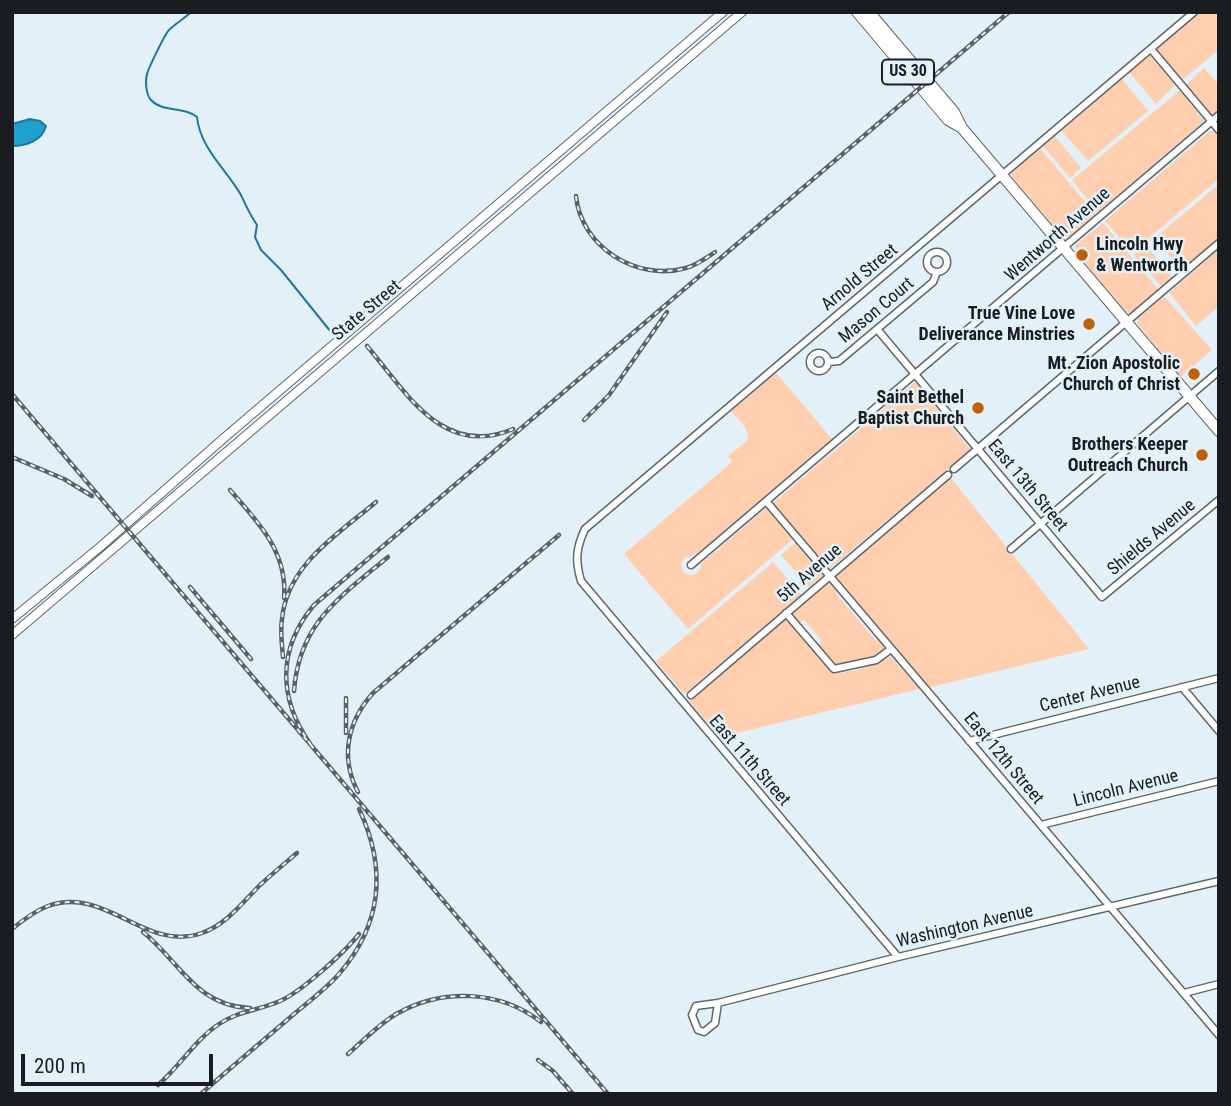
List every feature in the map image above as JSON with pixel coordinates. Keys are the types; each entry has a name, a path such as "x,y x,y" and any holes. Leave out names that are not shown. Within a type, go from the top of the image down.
{"main road":[{"name":"US 30","path":"857,12 948,120 962,128"},
{"name":"US 30","path":"869,12 954,112 962,128 1219,431"}],"street":[{"name":"State Street","path":"12,619 723,12"},
{"name":"State Street","path":"12,635 742,12"},
{"name":"Arnold Street","path":"580,582 576,563 577,545 585,529 1194,12"},
{"path":"1151,49 1219,130"},
{"name":"Wentworth Avenue","path":"691,565 1219,115"},
{"path":"954,469 1219,243"},
{"name":"Mason Court","path":"829,362 839,361 877,330 933,282 937,272"},
{"name":"East 13th Street","path":"877,330 1102,597"},
{"path":"1011,549 1219,371"},
{"name":"5th Avenue","path":"691,695 948,475"},
{"name":"Shields Avenue","path":"1102,597 1219,500"},
{"name":"East 12th Street","path":"766,502 1219,1034"},
{"name":"East 11th Street","path":"580,582 898,957"},
{"path":"786,613 834,669 873,662 891,649"},
{"name":"Center Avenue","path":"969,741 1219,678"},
{"path":"1182,687 1219,731"},
{"name":"Lincoln Avenue","path":"1041,825 1219,781"},
{"name":"Washington Avenue","path":"718,1003 715,1023 709,1030 698,1030 692,1015 696,1006 718,1003 898,957 1219,881"},
{"path":"1184,993 1219,984"}],"shaded area":[{"path":"1200,12 1219,12 1219,50 1182,80 1156,49"},
{"path":"1150,55 1175,85 1156,104 1129,72"},
{"path":"1204,68 1219,85 1219,109 1211,115 1186,85"},
{"path":"1122,79 1148,111 1088,161 1061,130"},
{"path":"1180,90 1204,121 1098,212 1072,180"},
{"path":"1210,131 1214,131 1219,137 1219,179 1132,252 1105,221"},
{"path":"1055,136 1081,168 1070,178 1043,146"},
{"path":"1040,148 1095,214 1069,237 1062,236 1012,177 1012,173"},
{"path":"1219,184 1219,240 1182,271 1155,238"},
{"path":"1103,223 1158,289 1158,292 1131,313 1126,312 1075,251 1076,245"},
{"path":"1146,245 1173,278 1161,286 1134,255"},
{"path":"1219,249 1219,306 1196,326 1169,293"},
{"path":"1164,296 1212,350 1180,377 1138,324 1138,319"},
{"path":"776,373 832,439 699,552 682,561 684,572 688,575 696,574 702,563 765,509 768,509 793,539 688,629 624,554 732,462 728,456 746,442 748,435 731,411"},
{"path":"915,382 971,450 828,570 772,504"},
{"path":"950,477 1089,649 927,688 834,577"},
{"path":"796,542 823,575 809,587 781,555"},
{"path":"773,562 801,595 684,694 656,661"},
{"path":"829,582 837,595 884,648 876,656 836,666 818,646 822,641 804,620 799,623 793,616 793,611"},
{"path":"784,619 832,672 855,671 891,657 920,689 720,737 688,700"}],"water":[{"path":"30,119 40,121 46,126 44,131 33,142 12,146 12,124"}],"waterway":[{"path":"191,12 169,30 161,44 147,74 148,95 161,107 197,117 203,139 241,195 257,225 255,237 261,250 281,270 331,332"}],"railway":[{"path":"311,745 292,710 286,674 293,639 314,605 1009,12"},
{"path":"576,196 588,231 600,245 631,265 667,271 690,267 715,252"},
{"path":"584,420 609,395 667,312"},
{"path":"367,346 412,400 428,416 446,428 466,435 488,436 513,429"},
{"path":"12,394 608,1094"},
{"path":"12,457 64,479 92,496"},
{"path":"230,490 260,526 276,552 284,581 284,598"},
{"path":"283,657 282,619 293,582 317,552 376,502"},
{"path":"358,792 352,779 348,753 352,728 364,704 373,693 559,535"},
{"path":"294,691 304,647 313,629 338,599 388,557"},
{"path":"190,587 251,659"},
{"path":"346,698 346,733"},
{"path":"201,1094 320,992 339,974 353,955 372,915 376,895 374,853 359,809"},
{"path":"12,929 43,908 69,902 88,904 162,934 182,937 202,933 226,919 297,853"},
{"path":"143,932 202,991 216,1000 250,1008"},
{"path":"158,1085 210,1030 234,1016 289,996 322,971 359,934"},
{"path":"348,1054 398,1013 434,999 452,996 490,998 525,1011 541,1022"},
{"path":"538,1060 553,1071 573,1094"}],"place":[{"name":"Lincoln Hwy & Wentworth","path":"1082,255"},
{"name":"True Vine Love Deliverance Minstries","path":"1089,324"},
{"name":"Mt. Zion Apostolic Church of Christ","path":"1194,374"},
{"name":"Saint Bethel Baptist Church","path":"978,408"},
{"name":"Brothers Keeper Outreach Church","path":"1202,455"}]}
